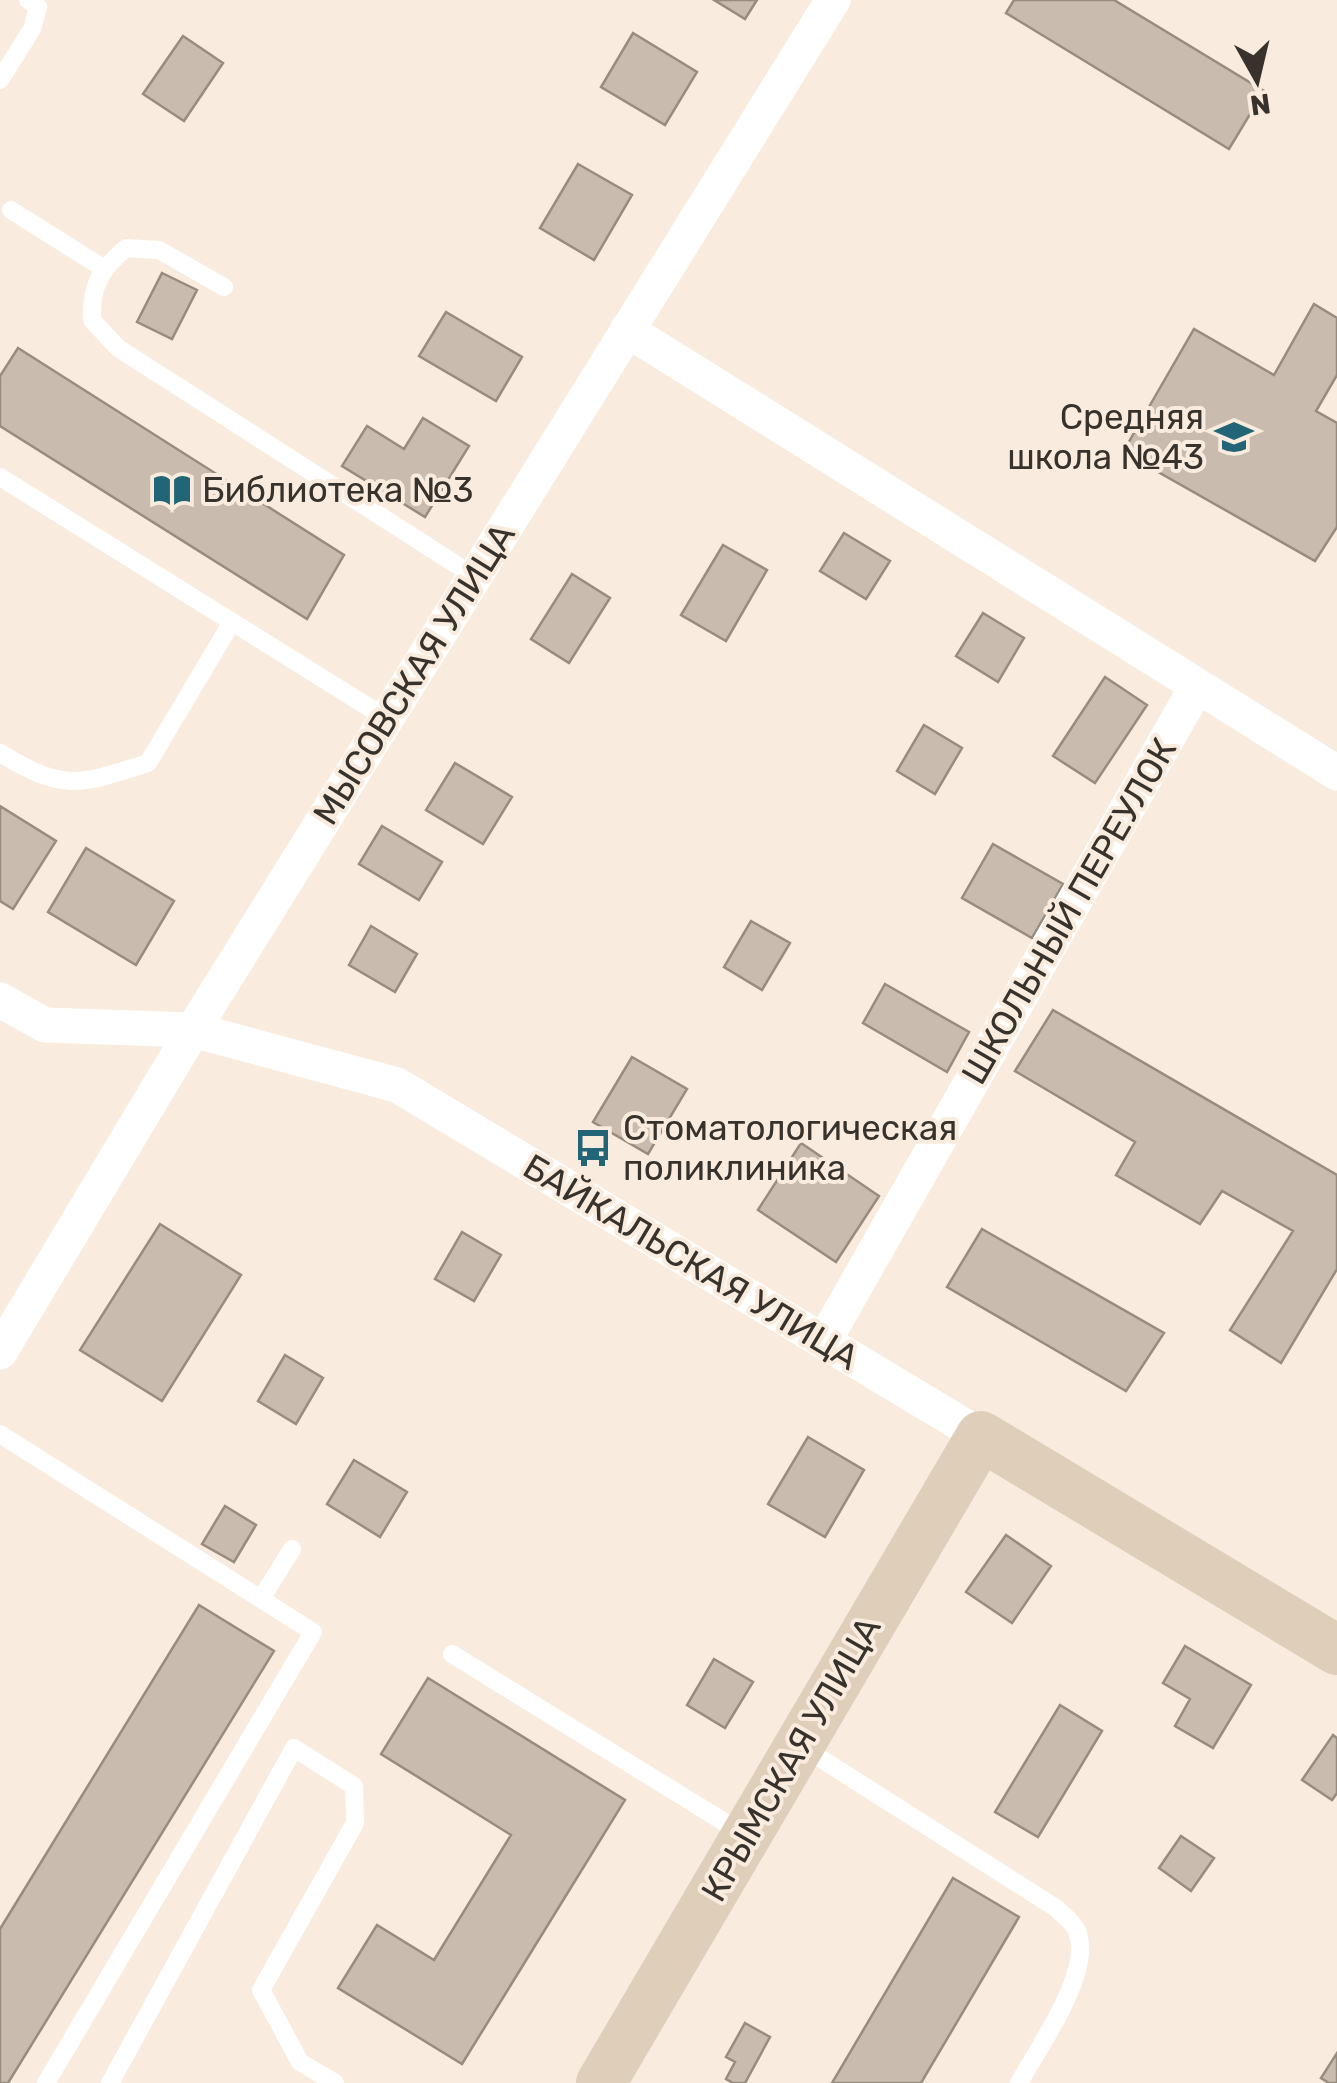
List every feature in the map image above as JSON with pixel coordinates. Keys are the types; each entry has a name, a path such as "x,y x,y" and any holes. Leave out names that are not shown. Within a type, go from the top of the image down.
{"main road":[{"name":"БАЙКАЛЬСКАЯ УЛИЦА","path":"980,1436 1337,1650"},
{"name":"КРЫМСКАЯ УЛИЦА","path":"601,2083 980,1436"}],"street":[{"name":"МЫСОВСКАЯ УЛИЦА","path":"0,1352 193,1030 833,0"},
{"path":"627,330 1337,773"},
{"name":"ШКОЛЬНЫЙ ПЕРЕУЛОК","path":"824,1341 1196,688"},
{"name":"БАЙКАЛЬСКАЯ УЛИЦА","path":"0,1000 44,1025 193,1030 396,1085 980,1436"}],"lane":[{"path":"0,80 32,29 38,6 28,0"},
{"path":"10,210 103,268"},
{"path":"224,287 159,250 126,248 103,268 92,290 92,320 118,348 474,576"},
{"path":"0,477 386,718"},
{"path":"0,754 45,780 95,780 148,763 232,622"},
{"path":"0,1434 312,1632 46,2083"},
{"path":"261,1599 292,1549"},
{"path":"452,1654 746,1836"},
{"path":"799,1745 1056,1908 1077,1930 1081,1959 1075,1980 1018,2083"},
{"path":"110,2083 294,1748 354,1786 355,1823 262,1990 300,2062 335,2083"}],"building":[{"path":"714,0 757,0 745,19"},
{"path":"1014,0 1114,0 1264,91 1229,149 1006,13"},
{"path":"633,33 697,72 665,125 601,87"},
{"path":"183,36 223,63 184,121 143,94"},
{"path":"578,164 632,195 594,260 540,228"},
{"path":"162,273 197,290 172,339 137,322"},
{"name":"Средняя школа №43","path":"1314,304 1337,318 1337,375 1316,411 1337,423 1337,527 1315,561 1123,452 1194,329 1274,375"},
{"path":"446,312 522,357 496,401 419,356"},
{"name":"Библиотека №3","path":"18,348 344,555 307,619 0,426 0,376"},
{"path":"423,418 469,446 425,517 342,466 367,426 404,449"},
{"path":"844,533 890,561 866,599 820,571"},
{"path":"723,545 767,570 726,641 681,615"},
{"path":"572,574 610,598 569,663 531,639"},
{"path":"983,613 1024,638 998,682 956,656"},
{"path":"1105,677 1147,705 1095,783 1053,756"},
{"path":"924,725 962,748 935,794 897,771"},
{"path":"455,763 512,797 483,844 426,810"},
{"path":"0,806 56,841 13,909 0,901"},
{"path":"382,826 442,862 419,900 359,864"},
{"path":"993,844 1063,884 1032,938 962,898"},
{"path":"86,848 174,901 136,965 48,912"},
{"path":"751,921 790,943 762,990 724,967"},
{"path":"371,926 417,954 395,992 349,965"},
{"path":"885,984 969,1032 947,1072 863,1023"},
{"path":"1053,1010 1337,1175 1337,1269 1281,1363 1230,1330 1293,1231 1222,1191 1200,1224 1116,1175 1135,1142 1015,1071"},
{"path":"632,1057 687,1089 648,1154 593,1122"},
{"path":"801,1143 879,1196 836,1262 758,1210"},
{"path":"160,1224 241,1275 162,1401 80,1350"},
{"path":"982,1229 1164,1333 1126,1391 947,1287"},
{"path":"462,1232 501,1255 474,1301 435,1279"},
{"path":"285,1355 323,1378 296,1424 258,1401"},
{"path":"808,1437 864,1470 825,1537 768,1504"},
{"path":"354,1460 407,1492 380,1537 327,1504"},
{"path":"225,1506 256,1525 234,1562 202,1544"},
{"path":"1006,1535 1051,1566 1012,1623 966,1592"},
{"path":"199,1605 274,1651 8,2083 0,2083 0,1929"},
{"path":"1185,1646 1251,1685 1213,1748 1175,1726 1190,1699 1163,1683"},
{"path":"714,1659 753,1682 725,1728 687,1705"},
{"path":"428,1678 625,1800 462,2064 338,1988 377,1925 434,1960 511,1835 381,1754"},
{"path":"1060,1705 1102,1731 1038,1837 995,1812"},
{"path":"1333,1735 1337,1738 1337,1793 1332,1800 1302,1780"},
{"path":"1181,1836 1214,1858 1191,1891 1159,1868"},
{"path":"953,1878 1019,1917 921,2083 832,2083"},
{"path":"745,2023 770,2037 745,2083 733,2083 726,2079 735,2062 726,2057"},
{"path":"1337,2053 1337,2083 1329,2083 1321,2078"}],"place":[{"name":"Средняя школа №43","path":"1234,437"},
{"name":"Библиотека №3","path":"172,490"},
{"name":"Стоматологическая поликлиника","path":"593,1148"}]}
